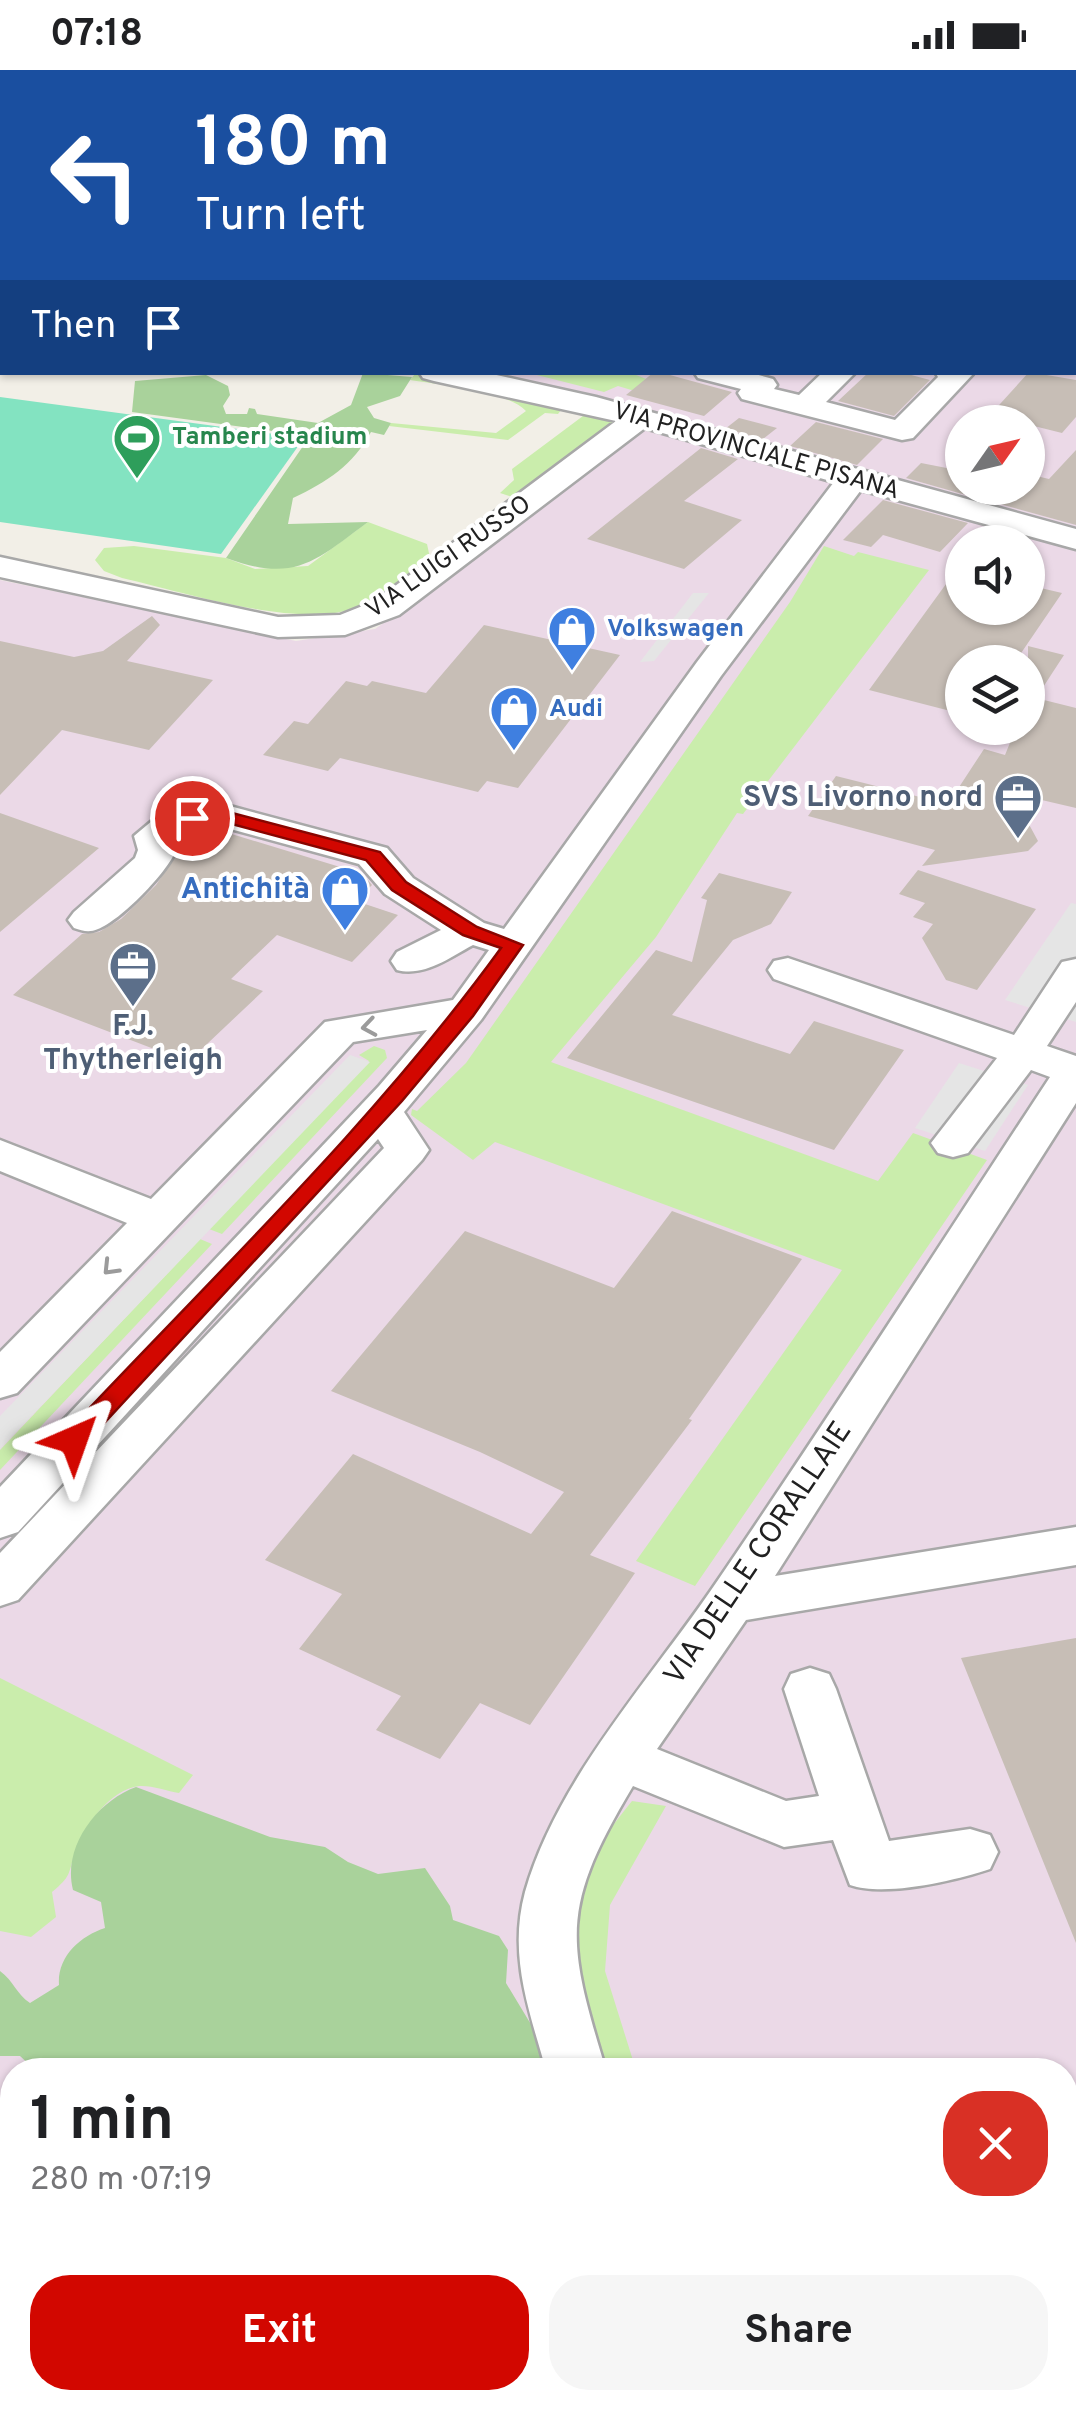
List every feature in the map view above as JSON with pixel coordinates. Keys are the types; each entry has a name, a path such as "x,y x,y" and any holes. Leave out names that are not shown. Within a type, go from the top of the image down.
{"street":[{"name":"VIA PROVINCIALE PISANA","path":"451,375 512,386 708,436 1076,539"},
{"path":"805,406 838,375"},
{"path":"708,436 745,379 805,406 902,431 957,375"},
{"name":"VIA LUIGI RUSSO","path":"0,567 278,626 345,625 387,608 639,418"},
{"path":"0,1519 382,1110 466,1011 701,680 853,479"},
{"path":"88,920 152,862 157,850 153,836 172,822 213,813 373,856 399,886 470,931 513,945"},
{"path":"411,961 470,931"},
{"path":"788,970 1076,1070"},
{"path":"953,1142 1023,1052 1076,970"},
{"path":"0,1380 340,1031 466,1011"},
{"name":"VIA DELLE CORALLAIE","path":"573,2058 550,1978 546,1930 570,1848 622,1758 730,1603 1076,1070"},
{"path":"0,1586 407,1150 382,1110"},
{"path":"0,1154 158,1219"},
{"path":"730,1603 1076,1546"},
{"path":"810,1688 870,1868 970,1852"},
{"path":"622,1758 784,1824 852,1814"}],"shaded area":[{"path":"502,375 1076,375 1076,2058 0,2058 0,580 296,641 375,629 462,568 659,415"},
{"path":"693,593 709,593 654,661 640,662"},
{"path":"1071,903 1076,904 1076,1022 1005,1000"},
{"path":"350,1055 370,1062 0,1449 0,1416"},
{"path":"959,1063 1028,1085 985,1151 915,1128"}],"green space":[{"path":"206,375 228,386 230,395 223,406 226,414 247,414 249,408 257,414 318,423 351,405 362,375 412,377 400,396 367,407 374,418 391,423 384,435 371,432 338,471 293,498 288,524 368,522 318,558 270,569 226,558 310,436 132,412 135,381"},
{"path":"421,375 478,384 564,406 558,414 545,413 508,440 389,426 391,423 496,433 526,411 488,393 410,380"},
{"path":"537,375 636,375 670,388 658,398 618,386 604,392"},
{"name":"Tamberi stadium","path":"0,397 304,438 221,554 0,522"},
{"path":"587,413 610,419 613,424 512,497 500,493 514,480 512,469"},
{"path":"368,522 427,544 430,558 368,601 336,613 242,607 122,578 104,571 95,560 104,548 134,546 226,558 255,569 308,566"},
{"path":"824,546 854,556 858,552 929,570 743,814 737,813 656,937 551,1062 878,1181 913,1133 987,1160 695,1586 636,1561 842,1270 495,1142 473,1160 411,1115 412,1109 417,1111 466,1063 790,602"},
{"path":"374,1046 385,1050 387,1058 222,1234 209,1229 369,1061 359,1055"},
{"path":"200,1239 212,1244 0,1470 0,1450"},
{"path":"0,1678 193,1775 179,1793 139,1786 118,1794 100,1811 84,1832 68,1875 52,1892 56,1917 31,1937 0,1931"},
{"path":"136,1787 270,1837 325,1847 378,1874 425,1868 450,1906 453,1920 499,1936 508,1950 506,1983 541,2041 541,2058 0,2056 0,1971 30,2003 59,1985 62,1965 72,1949 105,1928 101,1902 73,1890 73,1858 96,1814"},
{"path":"632,1801 666,1806 610,1905 605,1971 632,2058 599,2058 578,1975 576,1903 591,1858"}],"building":[{"path":"650,375 670,375 732,392 704,416 626,395"},
{"path":"866,375 911,375 930,380 894,416 838,401"},
{"path":"1026,375 1076,380 1076,417 1062,433 1045,429 1045,405 999,405"},
{"path":"739,418 777,428 763,439 725,429"},
{"path":"816,422 883,439 857,465 790,446"},
{"path":"701,448 738,459 684,501 742,520 684,569 587,539"},
{"path":"1076,450 1076,525 1004,505 1045,505 1045,478 1049,479"},
{"path":"921,463 945,468 945,489 906,478"},
{"path":"883,500 968,523 945,525 945,547 940,552 883,535 871,547 843,540"},
{"path":"945,585 945,625 1040,625 1027,645 945,645 945,710 869,690"},
{"path":"1045,589 1062,593 1045,618"},
{"path":"152,616 160,625 127,661 213,680 149,750 62,730 0,795 0,641 74,657 103,651"},
{"path":"484,625 620,655 518,788 487,781 478,792 340,758 328,771 263,755 294,721 308,724 346,681 367,686 372,681 426,693"},
{"path":"1045,650 1064,655 1045,684"},
{"path":"1045,700 1076,708 1076,808 1012,793 1038,841 1028,851 922,866 935,850 808,816 836,776 948,804 984,749 1005,755 1009,745 1045,745"},
{"path":"0,813 99,848 0,932"},
{"path":"212,828 363,874 372,885 356,901 398,915 352,962 277,935 231,979 263,991 188,1062 13,995 82,934 99,932 121,919 156,885 180,849 200,831"},
{"path":"918,870 1036,909 977,990 946,980 922,938 933,924 913,917 925,903 899,894"},
{"path":"719,873 792,892 771,924 733,940 672,1015 790,1054 814,1021 904,1050 834,1150 567,1058 656,950 692,962 707,900 701,898"},
{"path":"672,1211 802,1259 689,1419 692,1420 590,1555 635,1573 530,1725 480,1703 440,1759 376,1730 401,1696 299,1649 342,1594 265,1560 353,1454 531,1534 564,1492 480,1452 331,1391 465,1231 614,1288"},
{"path":"1076,1638 1076,1943 961,1658"}],"place":[{"name":"Tamberi stadium","path":"137,480"},
{"name":"Volkswagen","path":"572,672"},
{"name":"Audi","path":"514,752"},
{"name":"SVS Livorno nord","path":"1018,840"},
{"name":"Antichità","path":"345,932"},
{"name":"F.J. Thytherleigh","path":"133,1008"}],"route":[{"path":"74,1440 394,1096 466,1011 513,945 470,931 399,886 373,856 213,813 192,818"}]}
